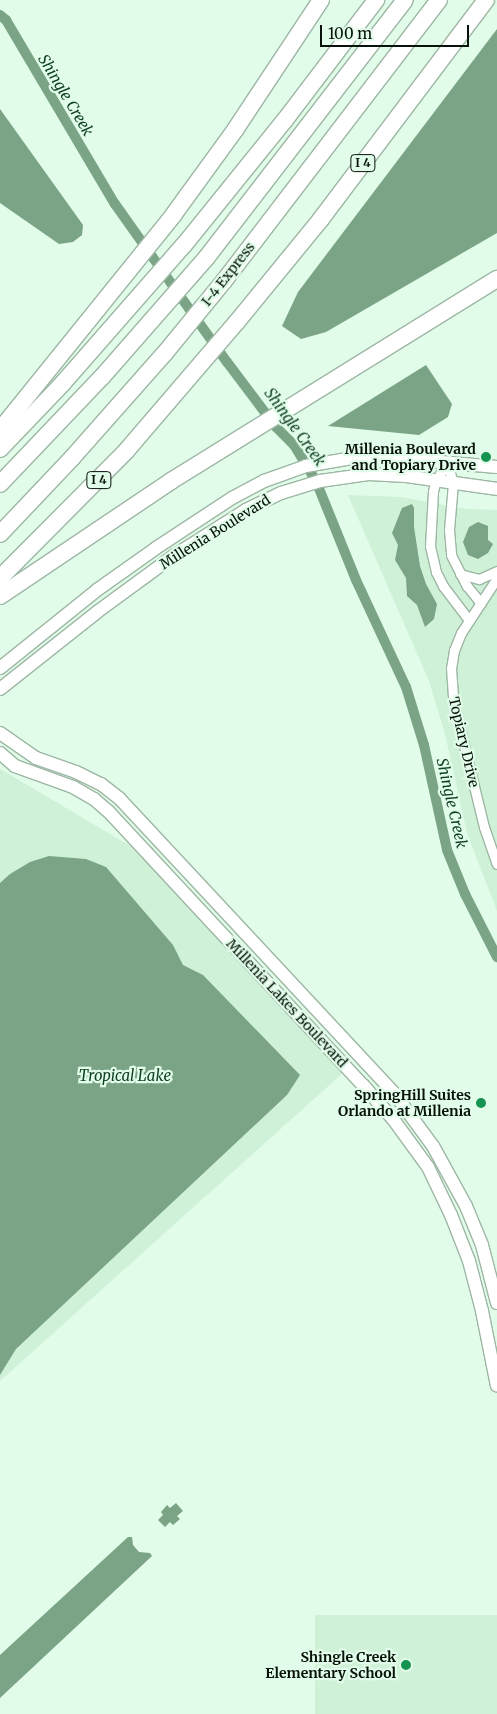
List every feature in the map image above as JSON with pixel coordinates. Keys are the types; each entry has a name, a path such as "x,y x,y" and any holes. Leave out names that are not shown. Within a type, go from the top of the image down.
{"highway":[{"path":"0,430 123,280 174,214 235,130 321,0"},
{"path":"0,449 63,383 184,245 285,120 376,0"},
{"name":"I-4 Express","path":"0,484 62,421 207,257 404,0"},
{"name":"I-4 Express","path":"0,534 72,458 165,353 224,281 439,0"},
{"name":"I 4","path":"0,578 119,459 236,323 321,219 486,0"},
{"path":"0,596 171,481 497,279"}],"street":[{"name":"Millenia Boulevard","path":"0,668 76,607 156,548 240,494 287,472 326,462 382,458 497,467"},
{"path":"447,463 436,480 429,530 432,557 444,586 469,620"},
{"path":"447,463 453,483 449,543 460,574 481,603"},
{"name":"Millenia Boulevard","path":"0,689 96,612 175,555 254,505 294,488 334,478 381,474 497,489"},
{"path":"460,574 479,579 497,571"},
{"name":"Topiary Drive","path":"497,578 469,620 454,650 451,684 475,794 497,864"},
{"name":"Millenia Lakes Boulevard","path":"0,733 36,758 76,772 101,784 119,798 394,1093 434,1146 466,1206 482,1245 497,1303"},
{"name":"Millenia Lakes Boulevard","path":"0,753 15,766 73,787 94,799 109,812 363,1084 393,1120 428,1168 444,1200 469,1261 482,1311 497,1386"}],"shaded area":[{"path":"348,495 401,497 466,509 497,510 497,911 467,833 445,734 429,681"},
{"name":"Tropical Lake","path":"0,769 132,847 344,1072 0,1381"},
{"name":"Shingle Creek Elementary School","path":"315,1615 497,1615 497,1714 315,1714"}],"water":[{"path":"497,29 497,233 326,332 301,339 282,326 298,292"},
{"path":"0,109 83,225 82,235 73,242 59,244 0,203"},
{"path":"426,365 452,404 448,417 419,435 328,426"},
{"path":"412,504 420,566 426,584 437,604 434,619 425,627 417,605 407,596 406,578 395,560 398,545 392,533 402,508"},
{"path":"478,522 488,526 488,540 493,544 488,553 478,559 468,555 463,542 469,527"},
{"name":"Tropical Lake","path":"49,856 86,859 106,867 173,945 183,965 203,975 300,1075 287,1095 16,1349 0,1375 0,883 10,874 30,862"},
{"path":"176,1503 183,1511 177,1516 180,1519 173,1525 170,1522 165,1527 158,1520 163,1515 161,1512 167,1505 170,1508"},
{"path":"128,1537 132,1537 133,1545 139,1552 150,1553 152,1556 0,1698 0,1655"}],"waterway":[{"name":"Shingle Creek","path":"0,15 6,20 115,204 227,362 276,427 294,445 316,481 356,580 406,687 424,745 447,850 465,894 497,957"}],"place":[{"name":"Millenia Boulevard and Topiary Drive","path":"486,457"},
{"name":"SpringHill Suites Orlando at Millenia","path":"481,1103"},
{"name":"Shingle Creek Elementary School","path":"406,1665"}]}
